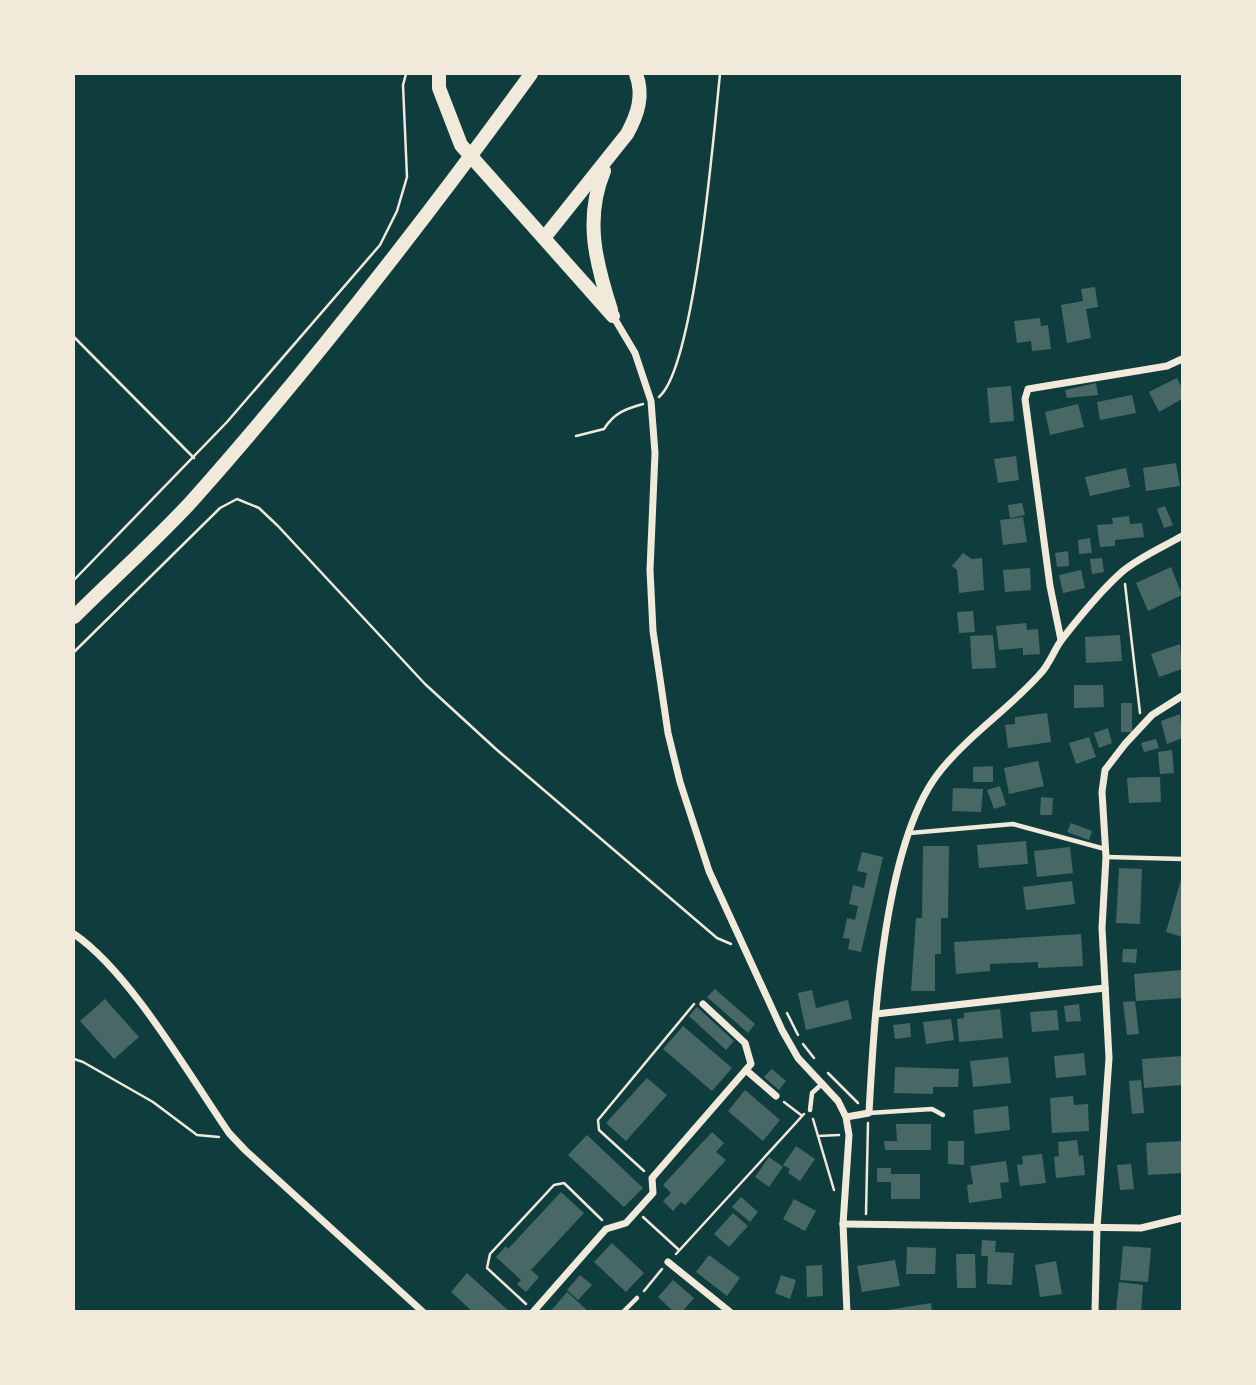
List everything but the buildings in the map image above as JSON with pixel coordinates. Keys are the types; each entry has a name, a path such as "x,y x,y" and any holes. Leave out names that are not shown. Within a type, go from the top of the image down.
{"main road":[{"path":"439,74 439,88 461,145 613,316"},
{"path":"544,238 610,156 637,116 641,88 636,74"},
{"path":"74,617 189,504 337,332 531,77"},
{"path":"610,156 600,181 592,220 595,261 613,316"}],"street":[{"path":"613,316 635,353 651,401 655,453 650,570 653,631 662,695 680,782 694,830 742,944 798,1058 838,1101 846,1117 849,1135 843,1224 847,1311"},
{"path":"1061,640 1050,586 1025,399 1028,389 1167,366 1182,359"},
{"path":"846,1117 869,1113 876,1014 891,898 910,833 927,791 940,770 1041,673 1061,640 1124,571 1182,537"},
{"path":"1095,1311 1097,1228 1109,1058 1102,928 1106,853 1102,792 1105,770 1152,715 1182,696"},
{"path":"74,934 100,957 138,1002 229,1133 423,1311"},
{"path":"876,1014 1105,988"},
{"path":"533,1311 606,1229 626,1223 653,1193 652,1178 752,1061 745,1043 703,1004"},
{"path":"746,1070 776,1096"},
{"path":"843,1224 1141,1228 1182,1218"},
{"path":"668,1262 730,1311"}],"lane":[{"path":"910,833 1013,824 1106,853 1182,859"},
{"path":"810,1110 812,1093 823,1083"},
{"path":"869,1113 932,1109 943,1115"},
{"path":"623,1311 637,1298"}],"path":[{"path":"74,580 194,458 380,245 397,211 407,177 403,85 406,74"},
{"path":"662,407 662,396 674,373 694,292 720,74"},
{"path":"74,337 194,458"},
{"path":"576,436 604,429 621,410 651,401"},
{"path":"74,652 220,508 237,499 259,508 344,594 425,684 497,750 717,938 729,944 742,944"},
{"path":"1124,571 1142,727"},
{"path":"652,1178 599,1130 598,1120 694,1004 703,1004"},
{"path":"785,1009 802,1042 817,1062"},
{"path":"74,1059 153,1102 197,1135 216,1139 229,1133"},
{"path":"826,1071 869,1113 865,1224"},
{"path":"776,1096 802,1116"},
{"path":"637,1298 810,1110 835,1193"},
{"path":"818,1136 849,1135"},
{"path":"533,1311 487,1268 490,1254 554,1185 564,1183 601,1219 606,1229"},
{"path":"636,1212 680,1250"}]}
